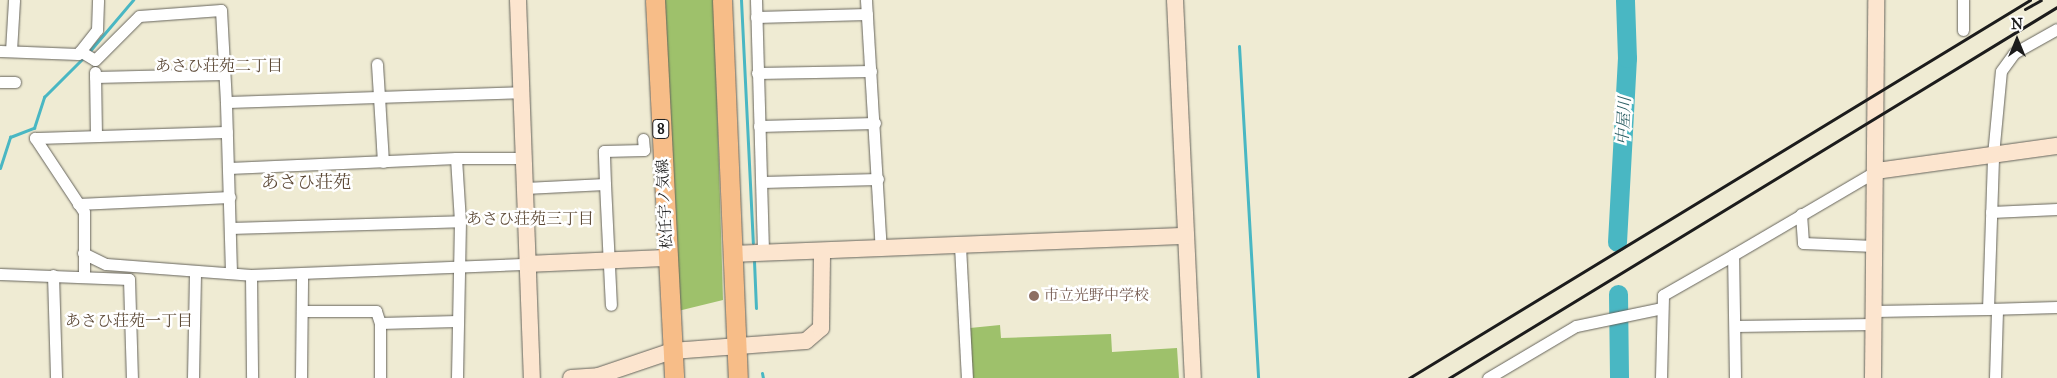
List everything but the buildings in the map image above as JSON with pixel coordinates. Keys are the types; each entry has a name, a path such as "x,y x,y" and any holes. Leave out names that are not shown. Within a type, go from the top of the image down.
{"main road":[{"name":"松任宇ノ気線","path":"654,0 674,378"},
{"path":"722,0 738,378"}],"street":[{"path":"14,0 6,51 81,52 94,59"},
{"path":"81,52 97,30 98,0"},
{"path":"518,0 532,378"},
{"path":"756,0 763,254"},
{"path":"866,0 875,123 881,249"},
{"path":"1175,0 1193,378"},
{"path":"1873,378 1876,0"},
{"path":"1963,0 1963,30"},
{"path":"96,136 94,59 139,16 220,10 229,168 231,272"},
{"path":"756,17 867,14"},
{"path":"1995,378 1991,212 1993,155 2002,72 2014,53 2057,30"},
{"path":"377,64 383,162"},
{"path":"757,73 871,71"},
{"path":"95,77 224,74"},
{"path":"0,82 15,82"},
{"path":"226,102 521,92"},
{"path":"759,126 875,123"},
{"path":"84,276 84,212 35,138 227,132"},
{"path":"611,306 611,260 604,151 644,150 644,139"},
{"path":"1661,378 1663,295 1801,214 1876,171 2057,146"},
{"path":"229,168 456,158 524,158"},
{"path":"456,158 460,221 457,378"},
{"path":"762,182 878,179"},
{"path":"525,188 605,184"},
{"path":"78,204 230,197"},
{"path":"1991,212 2057,210"},
{"path":"1801,214 1803,243 1874,246"},
{"path":"230,228 460,221"},
{"path":"733,254 822,252 1186,236"},
{"path":"960,246 967,378"},
{"path":"571,378 598,376 672,351 737,343 806,341 820,328 822,252"},
{"path":"84,253 106,264 231,272 250,275 302,276 668,258"},
{"path":"1733,255 1736,378"},
{"path":"193,378 195,271"},
{"path":"0,274 129,279 132,378"},
{"path":"53,275 56,378"},
{"path":"250,275 252,378"},
{"path":"301,378 302,276"},
{"path":"1735,326 1992,309 2057,307"},
{"path":"1488,378 1576,326 1662,308"},
{"path":"302,312 376,312 380,323 380,378"},
{"path":"380,323 457,321"}],"green space":[{"path":"663,0 714,0 723,300 678,311"},
{"path":"1000,325 1001,338 1111,334 1112,352 1177,348 1179,378 973,378 970,328"}],"waterway":[{"path":"88,53 133,0"},
{"path":"741,0 753,243"},
{"name":"中屋川","path":"1617,242 1627,58 1625,0"},
{"path":"1239,46 1258,378"},
{"path":"0,168 10,137 34,128 44,97 84,57"},
{"path":"754,261 756,308"},
{"name":"中屋川","path":"1618,294 1619,378"},
{"path":"762,373 763,378"}],"railway":[{"path":"1409,378 2030,0"},
{"path":"2025,9 2041,0"},
{"path":"1449,378 2057,7"}],"place":[{"name":"市立光野中学校","path":"1034,296"}],"district":[{"name":"あさひ荘苑二丁目","path":"219,66"},
{"name":"あさひ荘苑","path":"306,182"},
{"name":"あさひ荘苑三丁目","path":"530,219"},
{"name":"あさひ荘苑一丁目","path":"129,321"}]}
